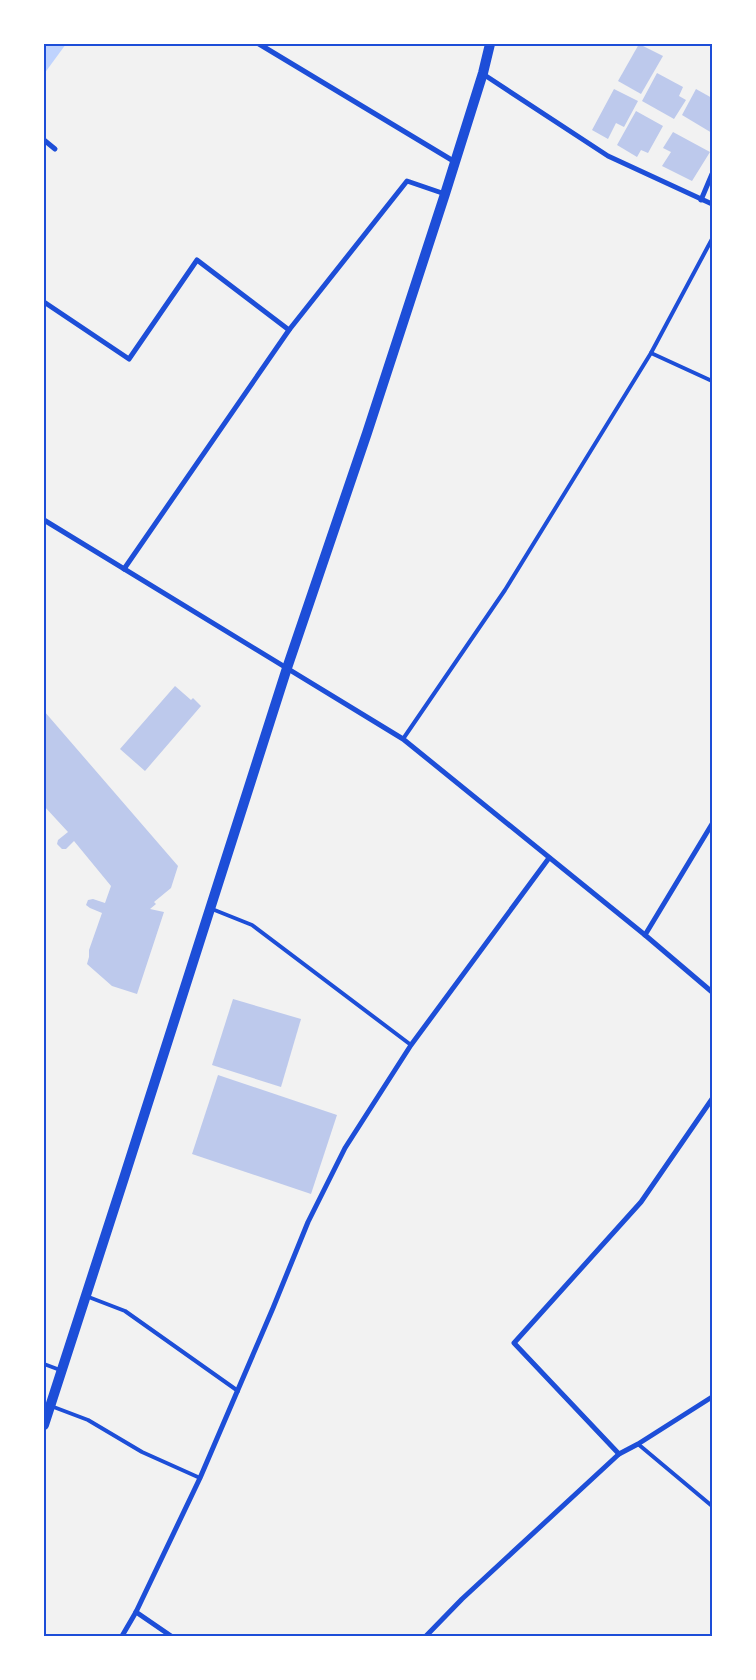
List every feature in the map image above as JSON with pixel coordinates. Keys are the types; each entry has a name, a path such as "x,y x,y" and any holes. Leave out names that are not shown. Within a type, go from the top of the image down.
{"main road":[{"path":"44,1425 287,668 367,433 445,194 483,73 490,44"}],"street":[{"path":"259,44 455,162"},
{"path":"483,73 608,156 712,204"},
{"path":"44,140 55,148"},
{"path":"701,200 712,174"},
{"path":"124,569 289,330 407,180 445,194"},
{"path":"44,302 129,359 197,260 289,330"},
{"path":"44,520 403,739 645,935 712,992"},
{"path":"645,935 712,824"},
{"path":"122,1636 136,1612 200,1478 308,1222 345,1148 411,1045 549,858"},
{"path":"619,1454 514,1343 641,1202 712,1099"},
{"path":"426,1636 462,1599 619,1454 712,1397"},
{"path":"136,1612 171,1636"}],"lane":[{"path":"403,739 505,590 651,353 712,239"},
{"path":"651,353 712,381"},
{"path":"211,908 252,925 411,1045"},
{"path":"86,1296 125,1311 238,1391"},
{"path":"44,1364 62,1370"},
{"path":"50,1406 88,1420 142,1452 200,1478"},
{"path":"638,1444 712,1506"}],"water":[{"path":"44,44 66,44 44,74"}],"building":[{"path":"639,44 663,56 641,94 618,81"},
{"path":"657,73 683,87 679,96 686,100 674,119 642,101"},
{"path":"614,89 638,101 624,127 616,123 608,139 592,130"},
{"path":"696,89 712,98 712,133 682,115"},
{"path":"636,111 663,126 648,153 641,150 637,157 617,145"},
{"path":"673,132 710,152 692,181 662,166 671,152 663,148"},
{"path":"175,686 201,706 145,771 120,749"},
{"path":"44,711 178,866 171,888 154,902 156,904 150,909 164,912 137,994 112,986 87,964 89,950 102,913 86,905 88,900 93,899 105,903 111,886 74,841 66,849 62,849 57,844 58,840 68,832 44,806"},
{"path":"233,999 301,1019 281,1087 212,1065"},
{"path":"218,1075 337,1115 311,1194 192,1154"}]}
